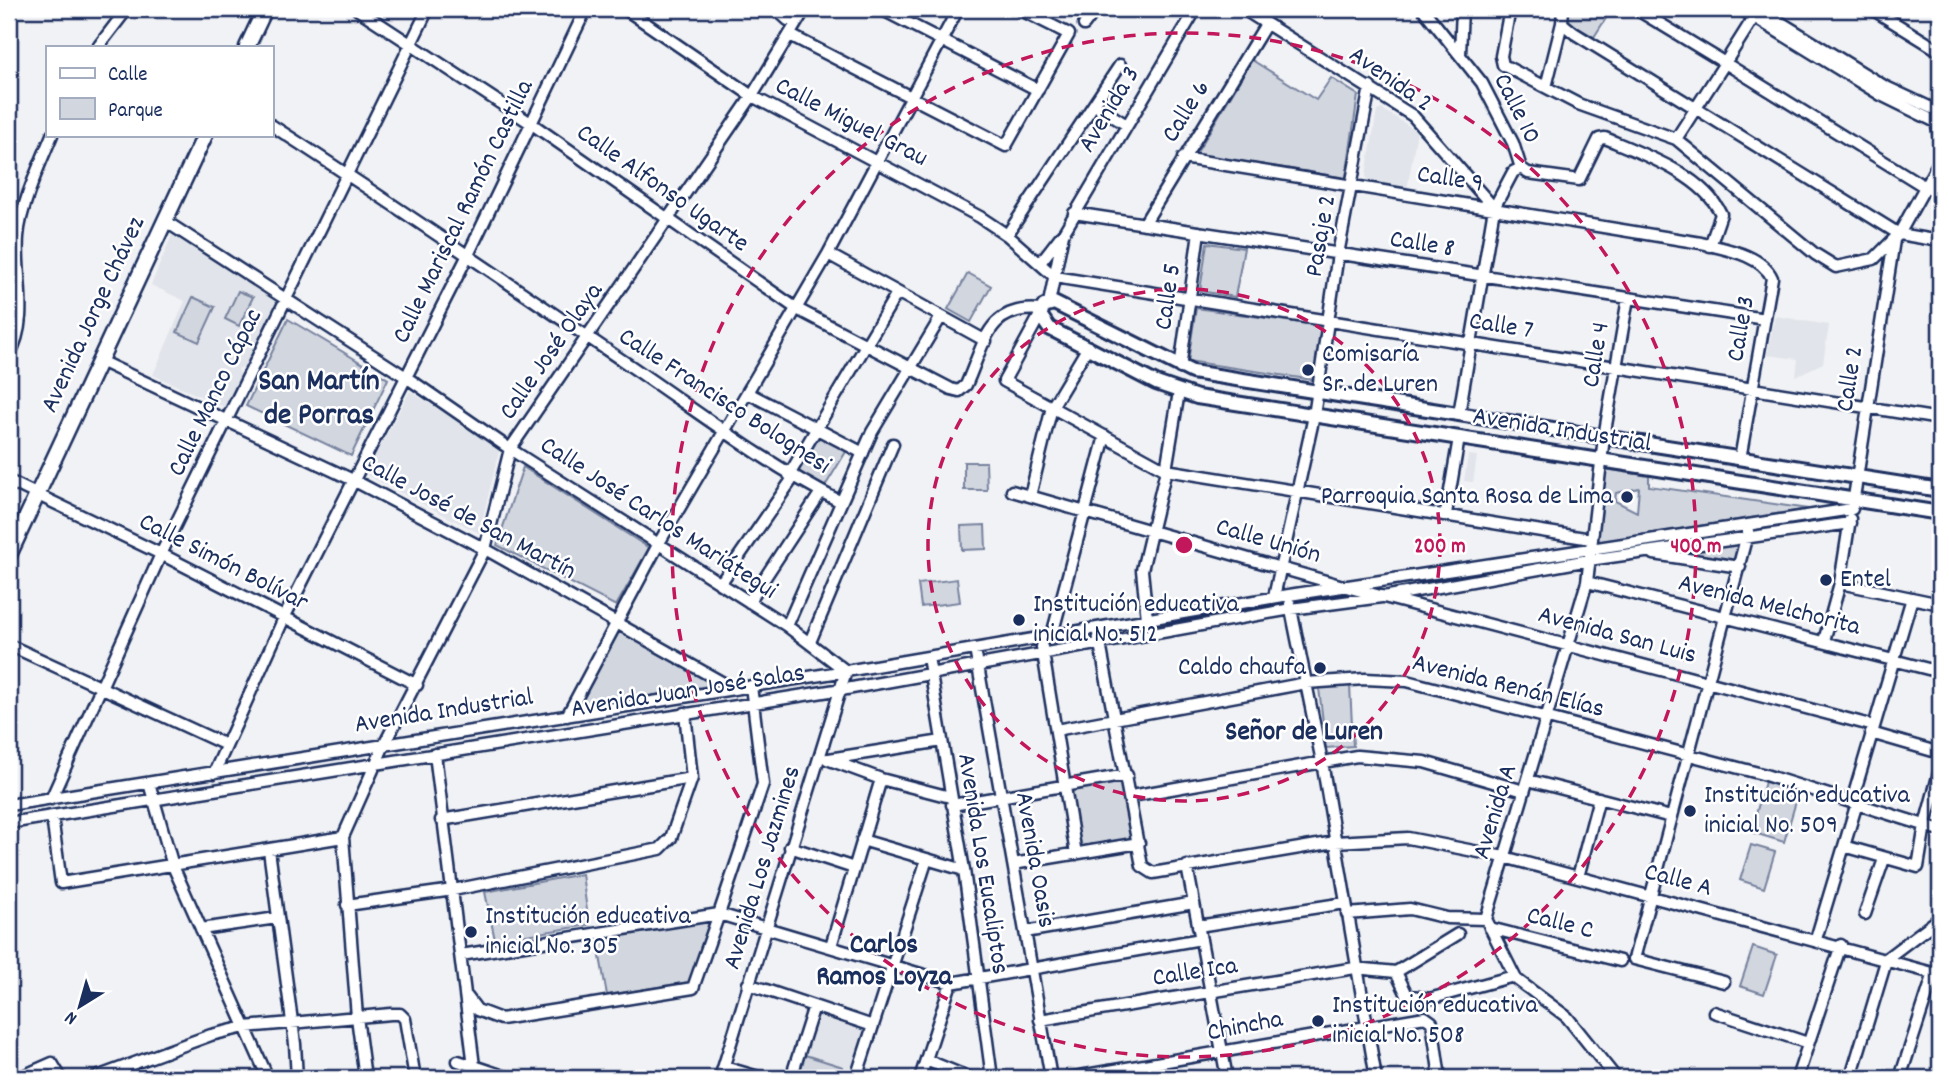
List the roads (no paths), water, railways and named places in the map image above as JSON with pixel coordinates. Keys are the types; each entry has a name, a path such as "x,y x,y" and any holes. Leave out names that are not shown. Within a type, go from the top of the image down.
{"main road":[{"path":"247,46 265,9"},
{"name":"Avenida Jorge Chávez","path":"9,555 205,136"}],"street":[{"path":"99,46 127,9"},
{"name":"Calle Alfonso Ugarte","path":"357,9 412,42 797,309 866,346 959,391 966,385 986,341"},
{"name":"Calle Manco Cápac","path":"51,799 162,554 284,299 428,9"},
{"name":"Calle Mariscal Ramón Castilla","path":"214,773 285,618 468,255 586,9"},
{"name":"Calle Miguel Grau","path":"625,9 752,96 926,186 1007,234 1055,277"},
{"path":"776,9 788,20"},
{"name":"Calle José Olaya","path":"343,837 384,745 485,549 510,449 589,338 752,96 805,9"},
{"path":"881,9 1038,90"},
{"path":"567,716 659,542 828,254 958,9"},
{"path":"790,35 1006,146 1069,34 1019,9"},
{"path":"1084,25 1096,9"},
{"name":"Avenida 3","path":"1040,263 1063,234 1125,124 1196,9"},
{"name":"Avenida 2","path":"1243,9 1413,116 1494,208"},
{"name":"Calle 10","path":"1423,9 1482,83 1513,143 1521,168 1528,173 1579,180 1596,145 1600,139 1605,138 1675,170 1716,204 1721,214 1710,246"},
{"path":"1460,54 1462,9"},
{"path":"1510,9 1501,56 1503,65 1578,104 1676,139 1815,254 1836,267 1874,259 1897,237 1940,160"},
{"path":"1546,87 1563,9"},
{"path":"1636,9 1925,187 1940,190"},
{"path":"1741,9 1760,13 1884,86 1940,111 1936,122 1940,141"},
{"path":"1872,9 1940,51"},
{"path":"1676,139 1760,13"},
{"path":"1760,13 1881,95 1936,122"},
{"path":"1562,23 1897,237 1940,241"},
{"name":"Calle 6","path":"1144,224 1266,24"},
{"path":"1007,234 1120,65"},
{"name":"Pasaje 2","path":"1274,597 1314,416 1338,254 1370,87"},
{"path":"1095,105 1125,124"},
{"name":"Calle Francisco Bolognesi","path":"273,126 468,255 723,433 791,476 841,502"},
{"path":"9,355 15,339 20,302 20,224 52,136"},
{"name":"Calle 9","path":"1183,158 1710,246"},
{"path":"1459,414 1494,208 1513,172 1521,168"},
{"name":"Calle 8","path":"1074,213 1765,319"},
{"name":"Calle José Carlos Mariátegui","path":"165,221 405,377 510,449 787,626 846,671"},
{"name":"Calle 5","path":"1180,368 1199,232"},
{"name":"Avenida 3","path":"1052,407 1004,381 1043,309 1055,277 1063,234"},
{"name":"Calle 2","path":"1824,641 1840,583 1897,237"},
{"name":"Calle 3","path":"1710,246 1753,260 1769,270 1772,278 1740,459"},
{"path":"828,254 986,341 995,322 1003,314 1026,309 1043,309"},
{"name":"Calle 7","path":"1055,277 1940,419"},
{"path":"720,584 791,476 897,293"},
{"name":"Calle 4","path":"1587,582 1604,437 1628,298"},
{"name":"Avenida Industrial","path":"1940,490 1180,368 1054,303 1043,309 1049,328 1179,391 1197,397 1601,460 1852,504 1940,513"},
{"path":"787,626 872,432 913,368 941,317"},
{"path":"1030,496 1052,407 1088,347"},
{"name":"Calle José de San Martín","path":"100,361 353,480 485,549 734,689"},
{"path":"1147,619 1142,570 1166,470 1179,391"},
{"path":"748,393 863,453"},
{"path":"1052,407 1166,470 1446,514 1590,549 1642,552 1740,567"},
{"path":"1052,635 1105,436"},
{"path":"1446,514 1458,438"},
{"path":"810,642 893,443"},
{"name":"Calle Simón Bolívar","path":"9,481 162,554 416,685"},
{"name":"Calle Unión","path":"1012,491 1350,588"},
{"path":"749,602 821,492"},
{"path":"846,671 1274,597 1350,588 1750,524 1852,504"},
{"path":"1642,552 1850,523"},
{"path":"1724,982 1634,958 1750,524"},
{"name":"Avenida Juan José Salas","path":"9,823 842,689 1291,609 1389,596 1492,578 1590,549"},
{"path":"1490,566 1492,578"},
{"name":"Avenida Melchorita","path":"1587,582 1940,672"},
{"name":"Avenida A","path":"1488,924 1504,857 1587,582"},
{"path":"1840,583 1940,604"},
{"name":"Avenida San Luis","path":"1350,588 1389,596 1707,682 1873,729 1940,753"},
{"path":"1289,595 1322,762 1355,968 1376,1078"},
{"path":"1816,939 1912,598"},
{"path":"1013,864 1139,843 1097,628"},
{"path":"1040,638 1076,854"},
{"path":"9,645 226,745"},
{"name":"Avenida Oasis","path":"975,649 1051,1078"},
{"name":"Avenida Los Eucaliptos","path":"928,657 964,870 992,1078"},
{"name":"Avenida Industrial","path":"51,799 846,671"},
{"name":"Avenida Los Jazmines","path":"720,1078 790,847 822,760 846,671"},
{"name":"Avenida Renán Elías","path":"1056,730 1306,683 1365,679 1407,681 1690,755 1854,802 1940,830"},
{"path":"465,994 477,1010 489,1017 501,1019 693,988 763,784 751,686"},
{"path":"347,905 453,890 660,849 671,838 692,778 685,713"},
{"path":"822,760 942,741"},
{"path":"435,754 441,820 453,890 474,1066"},
{"path":"1131,796 1357,756 1407,759 1524,791"},
{"path":"822,760 951,801 1002,799 1127,775"},
{"path":"1844,846 1918,867 1925,825 1940,769"},
{"path":"441,820 692,778"},
{"path":"831,946 881,779"},
{"path":"1528,780 1671,817"},
{"path":"149,783 173,866 268,1078"},
{"path":"1578,877 1599,798"},
{"path":"9,805 51,799"},
{"path":"52,817 61,883 343,837 357,1017 365,1078"},
{"name":"Calle A","path":"1139,843 1142,866 1153,873 1335,842 1408,838 1504,857 1840,945 1937,974"},
{"path":"862,840 964,870"},
{"path":"790,847 854,868"},
{"path":"269,850 297,1078"},
{"path":"856,1078 927,859"},
{"path":"1865,914 1884,859"},
{"path":"1187,866 1227,1078"},
{"path":"1025,932 1194,903"},
{"name":"Calle C","path":"1198,926 1346,909 1410,909 1488,924 1620,961"},
{"path":"461,955 719,914 951,983 1201,939"},
{"path":"201,929 277,918"},
{"path":"1851,1077 1887,958 1940,918"},
{"path":"1488,924 1514,976 1523,986 1545,998 1567,1017 1616,1078"},
{"path":"1458,934 1396,972 1407,995 1429,999 1514,976"},
{"path":"1797,1078 1840,945"},
{"name":"Calle Ica","path":"1040,1020 1355,968 1396,972"},
{"path":"1900,1078 1937,974"},
{"path":"920,1078 951,983"},
{"path":"748,984 873,1026"},
{"path":"791,1078 814,1006"},
{"path":"1714,1012 1808,1043"},
{"path":"94,1078 211,1035 245,1027 400,1014 405,1019 415,1078"},
{"name":"Chincha","path":"1068,1078 1222,1053 1367,1025 1429,1018 1440,1078"},
{"path":"926,1060 970,1078"},
{"path":"458,1061 510,1078"},
{"path":"18,1078 51,1063 61,1078"},
{"path":"724,1067 762,1078"}],"place":[{"name":"Comisaría Sr. de Luren","path":"1308,370"},
{"name":"Parroquia Santa Rosa de Lima","path":"1627,497"},
{"name":"Entel","path":"1826,580"},
{"name":"Institución educativa inicial No. 512","path":"1019,620"},
{"name":"Caldo chaufa","path":"1320,668"},
{"name":"Institución educativa inicial No. 509","path":"1690,811"},
{"name":"Institución educativa inicial No. 305","path":"471,932"},
{"name":"Institución educativa inicial No. 508","path":"1318,1021"}],"district":[{"name":"San Martín de Porras","path":"319,400"},
{"name":"Señor de Luren","path":"1304,734"},
{"name":"Carlos Ramos Loyza","path":"884,963"}]}
